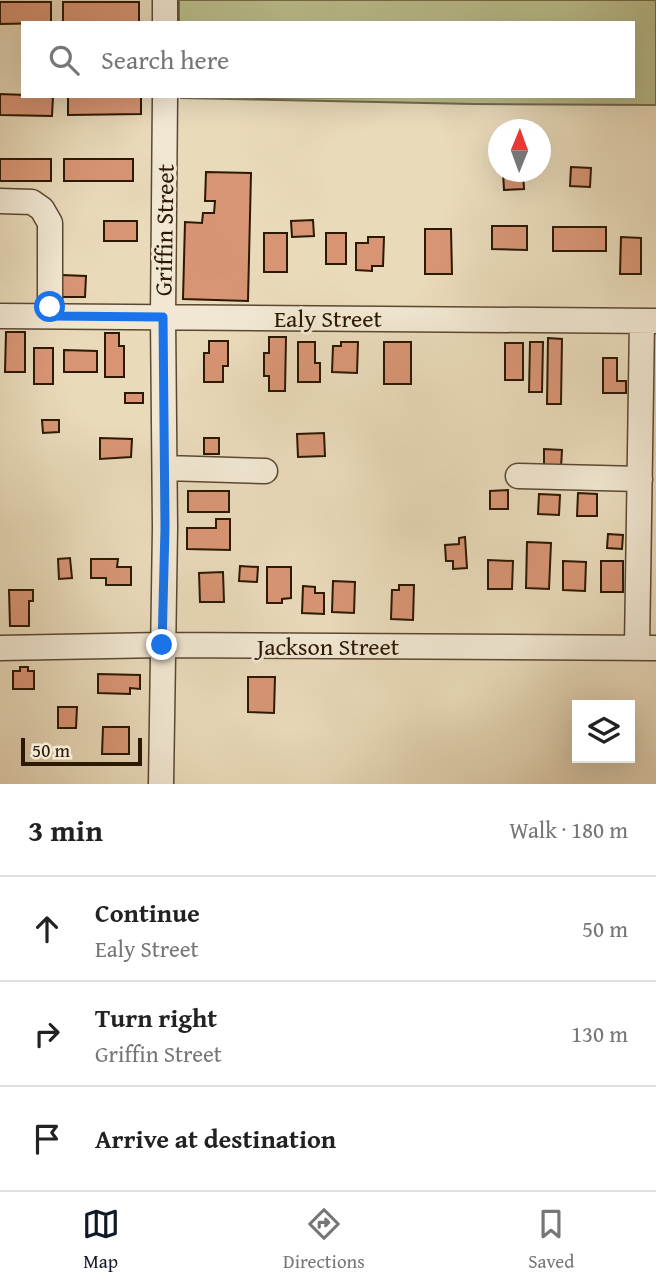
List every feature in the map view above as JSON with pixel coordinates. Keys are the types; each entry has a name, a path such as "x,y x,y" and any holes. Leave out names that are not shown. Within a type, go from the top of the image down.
{"street":[{"path":"165,0 165,21"},
{"name":"Griffin Street","path":"161,784 165,468 165,98"},
{"path":"0,201 32,202 42,209 50,223 50,316"},
{"name":"Ealy Street","path":"0,316 649,321"},
{"path":"646,648 640,479 649,321"},
{"path":"165,468 265,471"},
{"path":"518,476 640,479"},
{"name":"Jackson Street","path":"0,648 162,645 646,648"}],"green space":[{"path":"179,0 656,0 656,105 180,98 635,98 635,21 179,21"}],"building":[{"path":"0,2 51,2 51,21 0,24"},
{"path":"63,2 139,2 139,21 63,21"},
{"path":"0,94 21,95 21,98 53,98 52,116 0,115"},
{"path":"68,98 141,98 141,114 68,115"},
{"path":"0,159 51,159 51,181 0,181"},
{"path":"64,159 133,159 133,181 64,181"},
{"path":"571,167 591,168 590,187 570,186"},
{"path":"206,172 251,173 248,301 183,299 185,222 202,223 203,213 214,213 215,201 205,201"},
{"path":"504,182 524,182 524,189 504,190"},
{"path":"313,220 314,236 292,237 291,221"},
{"path":"104,221 137,221 137,241 104,241"},
{"path":"492,226 527,226 527,250 492,249"},
{"path":"553,227 606,227 606,251 553,251"},
{"path":"425,229 451,229 452,274 425,274"},
{"path":"264,233 287,233 287,272 264,272"},
{"path":"326,233 346,233 346,264 326,264"},
{"path":"368,237 384,237 383,266 372,266 372,271 356,270 356,243 368,243"},
{"path":"621,237 641,238 641,274 620,274"},
{"path":"62,275 86,276 85,297 62,297"},
{"path":"6,332 25,332 25,372 5,372"},
{"path":"105,333 119,333 119,346 124,346 124,377 105,377"},
{"path":"269,337 286,337 285,391 269,391 269,376 264,376 264,353 269,353"},
{"path":"548,338 562,339 561,404 547,404"},
{"path":"209,341 228,341 228,366 223,366 223,382 204,382 204,353 209,353"},
{"path":"298,342 315,342 315,363 320,363 320,382 298,382"},
{"path":"341,342 358,342 357,373 332,372 333,346 341,346"},
{"path":"384,342 411,342 411,384 384,384"},
{"path":"530,342 543,342 542,392 529,392"},
{"path":"505,343 523,343 523,380 505,380"},
{"path":"34,348 53,348 53,384 34,384"},
{"path":"64,350 97,351 97,372 64,372"},
{"path":"603,358 617,358 617,381 626,381 626,393 603,393"},
{"path":"125,393 143,393 143,403 125,403"},
{"path":"42,420 59,420 59,432 43,433"},
{"path":"324,433 325,456 298,457 297,434"},
{"path":"100,438 132,439 131,457 100,459"},
{"path":"204,438 219,438 219,454 204,454"},
{"path":"544,449 562,450 561,467 544,466"},
{"path":"508,490 508,509 490,509 490,491"},
{"path":"188,491 229,491 229,512 188,512"},
{"path":"578,493 597,494 597,516 577,516"},
{"path":"539,494 560,495 559,515 538,514"},
{"path":"216,519 230,519 230,550 187,549 187,528 216,528"},
{"path":"608,534 623,535 622,549 607,548"},
{"path":"465,537 467,568 453,569 453,561 446,561 445,545 459,544 459,538"},
{"path":"527,542 551,543 549,589 526,588"},
{"path":"70,558 72,578 59,579 58,559"},
{"path":"91,559 118,559 117,567 131,567 131,585 106,585 106,578 91,578"},
{"path":"488,560 513,561 512,589 488,589"},
{"path":"563,561 586,562 585,591 563,590"},
{"path":"601,561 623,561 623,592 601,592"},
{"path":"240,566 258,567 257,582 239,581"},
{"path":"267,567 291,567 291,598 282,599 282,603 267,603"},
{"path":"223,572 224,602 200,602 199,573"},
{"path":"333,581 355,582 354,613 332,612"},
{"path":"399,585 414,585 413,620 391,619 392,590 399,590"},
{"path":"303,586 315,587 315,593 324,593 324,614 302,613"},
{"path":"9,590 33,590 33,601 29,601 29,626 10,626"},
{"path":"20,667 28,667 28,671 34,671 34,689 13,689 13,671 20,671"},
{"path":"98,674 140,675 140,689 130,688 130,694 98,693"},
{"path":"248,677 275,677 274,713 248,712"},
{"path":"58,707 77,707 76,728 58,728"},
{"path":"103,727 129,727 129,754 102,754"}],"route":[{"path":"50,307 50,316 163,317 165,528 162,645"}]}
